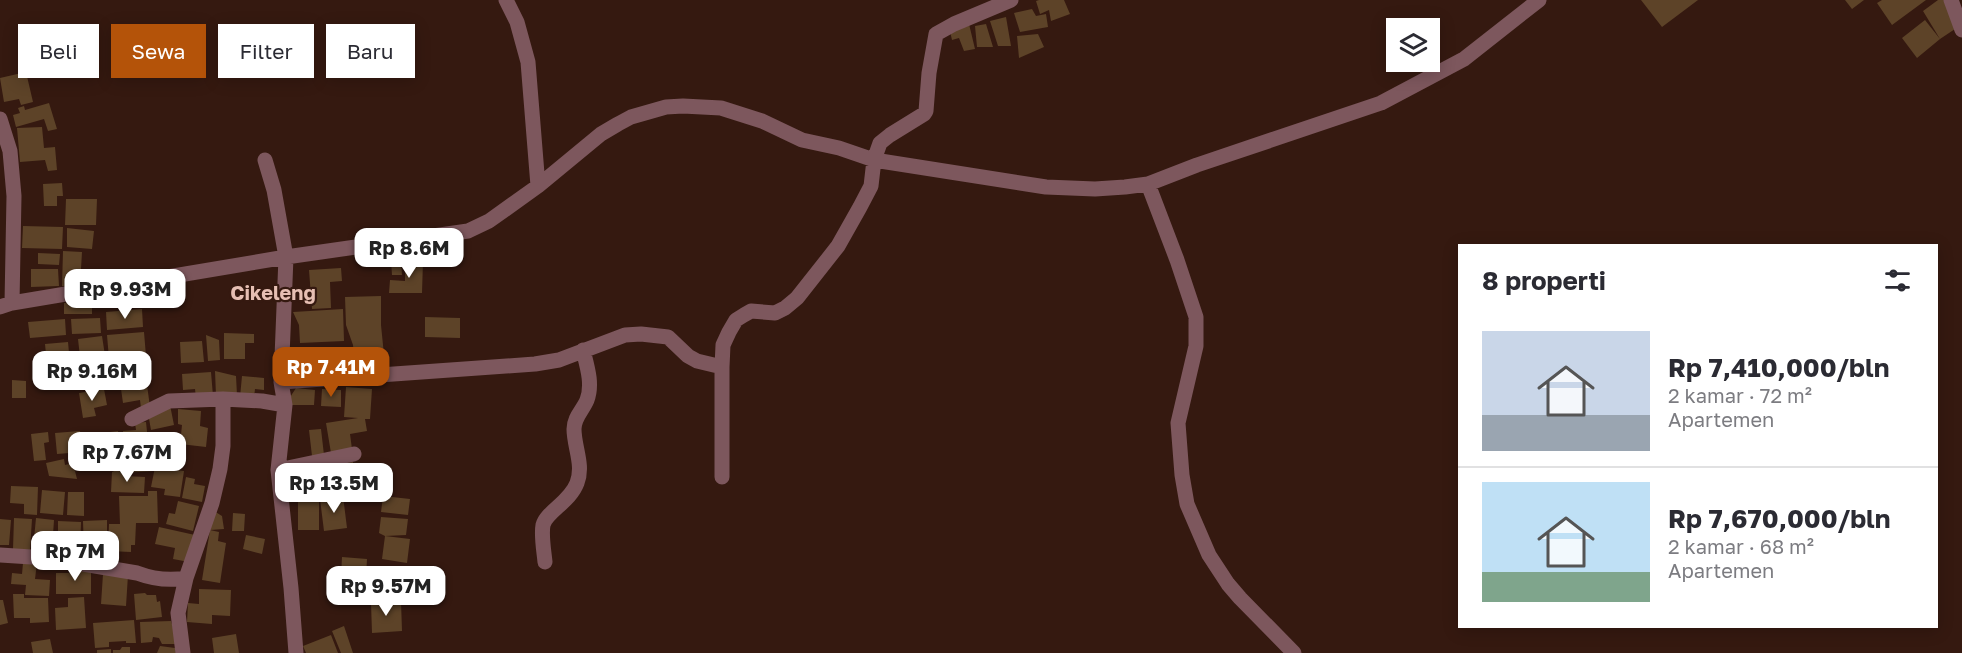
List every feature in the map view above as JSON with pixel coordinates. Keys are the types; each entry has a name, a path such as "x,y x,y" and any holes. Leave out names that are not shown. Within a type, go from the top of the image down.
{"street":[{"path":"506,0 517,22 528,62 537,186"},
{"path":"723,477 723,345 736,320 752,311 775,312 785,308 797,298 838,246 871,186 874,159 880,143 926,111 929,73 936,34 1011,0"},
{"path":"0,119 10,151 14,196 6,305 286,257 468,231 489,221 537,186 601,134 631,117 666,107 720,108 762,121 802,140 874,159 1046,187 1095,189 1125,188 1148,184 1197,165 1381,104 1464,59 1539,0"},
{"path":"1951,0 1962,30"},
{"path":"265,160 274,190 286,257 281,382 285,405 278,470 296,653"},
{"path":"1148,184 1196,317 1196,346 1178,423 1187,504 1209,555 1228,584 1294,653"},
{"path":"281,382 535,364 559,360 625,335 668,337 688,356 722,368"},
{"path":"544,562 543,525 546,517 571,496 578,482 579,467 574,428 578,413 586,402 590,379 583,350"},
{"path":"132,420 169,401 223,399 285,405"},
{"path":"183,653 178,613 186,578 212,503 220,469 223,446 223,399"},
{"path":"278,470 354,454"},
{"path":"0,555 47,558 137,573 151,578 172,580 186,578"}],"building":[{"path":"1064,0 1070,14 1051,21 1049,10 1040,14 1036,1"},
{"path":"1641,0 1698,0 1662,27"},
{"path":"1845,0 1864,0 1852,9"},
{"path":"1882,0 1926,0 1892,25 1877,3"},
{"path":"1938,0 1944,0 1955,29 1940,39 1923,11"},
{"path":"1032,9 1036,16 1046,14 1048,27 1020,32 1014,13"},
{"path":"1006,17 1011,46 998,46 990,21"},
{"path":"1925,20 1940,39 1917,58 1902,38"},
{"path":"969,24 975,49 964,51 959,38 952,40 949,27"},
{"path":"986,24 993,47 977,47 975,26"},
{"path":"1038,34 1044,47 1019,58 1017,36"},
{"path":"18,74 18,78 27,78 33,102 21,105 19,99 4,102 0,78"},
{"path":"49,103 57,129 48,131 44,119 16,127 13,115 20,113 18,108 24,106 25,110"},
{"path":"42,127 44,148 55,147 57,170 48,171 45,160 20,162 17,128"},
{"path":"62,183 63,196 57,196 57,206 44,206 43,184"},
{"path":"66,199 97,199 96,225 65,225"},
{"path":"23,226 63,227 62,249 22,248"},
{"path":"67,228 94,231 92,249 67,247"},
{"path":"63,251 82,252 80,286 62,286"},
{"path":"38,253 60,254 59,265 38,264"},
{"path":"391,261 401,261 402,275 392,275"},
{"path":"405,261 423,261 422,293 389,293 390,280 405,281"},
{"path":"341,268 342,281 330,282 331,308 312,309 309,270"},
{"path":"31,269 58,269 59,286 31,287"},
{"path":"381,296 385,365 355,368 353,345 346,325 345,297"},
{"path":"64,303 92,303 92,314 64,314"},
{"path":"142,309 143,327 107,330 106,312"},
{"path":"343,309 344,341 300,343 299,325 293,312"},
{"path":"425,317 460,318 460,338 425,337"},
{"path":"100,318 101,333 72,334 71,319"},
{"path":"65,319 66,335 30,338 28,322"},
{"path":"144,332 146,356 109,359 107,335"},
{"path":"224,333 254,334 254,343 245,343 245,359 224,359"},
{"path":"206,335 219,340 220,360 208,361"},
{"path":"102,336 106,362 81,366 78,339"},
{"path":"202,341 204,362 181,363 180,342"},
{"path":"68,342 71,374 48,376 45,344"},
{"path":"145,362 148,382 133,384 133,378 118,380 116,366"},
{"path":"110,370 111,384 86,386 85,371"},
{"path":"215,371 236,376 237,395 216,396"},
{"path":"211,372 213,396 196,398 195,389 183,390 182,374"},
{"path":"242,376 264,378 264,390 255,389 254,398 240,397"},
{"path":"12,380 26,381 26,398 12,398"},
{"path":"147,385 150,407 141,408 140,400 123,403 121,389"},
{"path":"346,387 372,389 370,419 365,419 367,431 350,434 352,449 331,453 326,423 358,418 344,417"},
{"path":"296,388 315,390 314,405 285,405"},
{"path":"104,389 107,405 94,408 96,416 83,418 79,393"},
{"path":"322,389 341,390 341,407 321,406"},
{"path":"170,405 174,425 151,430 148,413"},
{"path":"178,409 201,411 200,426 208,428 206,447 180,444 182,425 178,424"},
{"path":"146,422 148,441 124,443 123,431 136,430 135,423"},
{"path":"321,429 324,455 312,456 309,430"},
{"path":"80,431 82,452 57,454 55,433"},
{"path":"118,431 121,456 111,458 109,444 96,446 94,434"},
{"path":"48,432 49,442 44,443 46,460 34,461 31,434"},
{"path":"161,437 173,437 174,447 161,447"},
{"path":"151,447 153,471 125,473 123,450"},
{"path":"160,450 181,450 181,466 159,465"},
{"path":"64,459 65,465 73,463 77,479 49,476 46,463"},
{"path":"353,462 354,486 340,491 339,463"},
{"path":"359,463 373,470 373,481 358,481"},
{"path":"333,466 337,492 321,495 316,470"},
{"path":"155,467 184,471 180,497 164,495 165,489 151,487"},
{"path":"121,468 125,476 145,477 144,493 111,492 112,472"},
{"path":"186,477 195,479 194,484 205,486 202,502 182,498"},
{"path":"11,486 38,487 37,515 24,514 24,504 10,503"},
{"path":"42,490 65,492 63,515 40,513"},
{"path":"148,491 157,491 158,523 136,523 135,545 131,545 131,552 108,551 109,524 120,524 119,496 148,496"},
{"path":"68,492 84,492 84,516 67,515"},
{"path":"343,496 347,528 324,531 320,499"},
{"path":"383,496 410,499 408,515 381,512"},
{"path":"319,497 319,530 298,530 298,498"},
{"path":"178,501 199,506 193,531 166,524 169,513 175,514"},
{"path":"214,511 222,516 224,529 210,530"},
{"path":"233,513 245,514 244,531 232,531"},
{"path":"381,517 408,519 406,535 385,536 379,533"},
{"path":"14,518 32,519 30,550 13,549"},
{"path":"36,518 54,520 52,550 33,549"},
{"path":"0,519 11,520 9,545 0,545"},
{"path":"107,520 107,541 98,541 98,554 84,554 83,521"},
{"path":"58,521 81,522 80,554 58,553"},
{"path":"159,527 195,535 189,562 173,559 175,548 155,544"},
{"path":"210,530 219,532 218,541 226,543 220,583 202,580"},
{"path":"246,535 265,539 262,554 243,549"},
{"path":"385,536 410,539 407,563 382,559"},
{"path":"342,557 367,559 365,595 340,594"},
{"path":"23,563 37,563 35,579 50,580 49,596 25,595 26,585 11,584 12,573 22,574"},
{"path":"75,567 91,567 91,594 56,594 56,573 73,573"},
{"path":"103,574 128,575 126,606 101,604"},
{"path":"199,589 231,590 230,616 212,615 212,624 187,622 188,603 199,604"},
{"path":"13,594 24,594 24,598 48,598 49,622 30,623 30,618 14,618"},
{"path":"134,594 156,595 157,602 160,601 162,617 136,620"},
{"path":"84,597 86,628 56,630 55,608 68,607 68,598"},
{"path":"0,600 3,600 8,623 0,625"},
{"path":"401,601 402,631 372,633 371,603"},
{"path":"134,620 136,643 109,642 109,647 95,648 93,623"},
{"path":"171,621 178,644 162,644 159,638 153,637 152,642 141,643 140,622"},
{"path":"344,626 353,653 341,653 332,631"},
{"path":"236,634 239,653 214,653 212,638"},
{"path":"331,635 338,653 306,653 303,646"},
{"path":"50,639 53,653 33,653 31,642"},
{"path":"160,646 175,648 176,653 157,653"},
{"path":"122,647 130,647 130,653 113,653 113,650 120,650"},
{"path":"111,649 111,653 97,653 97,650"}],"district":[{"name":"Cikeleng","path":"273,292"}]}
